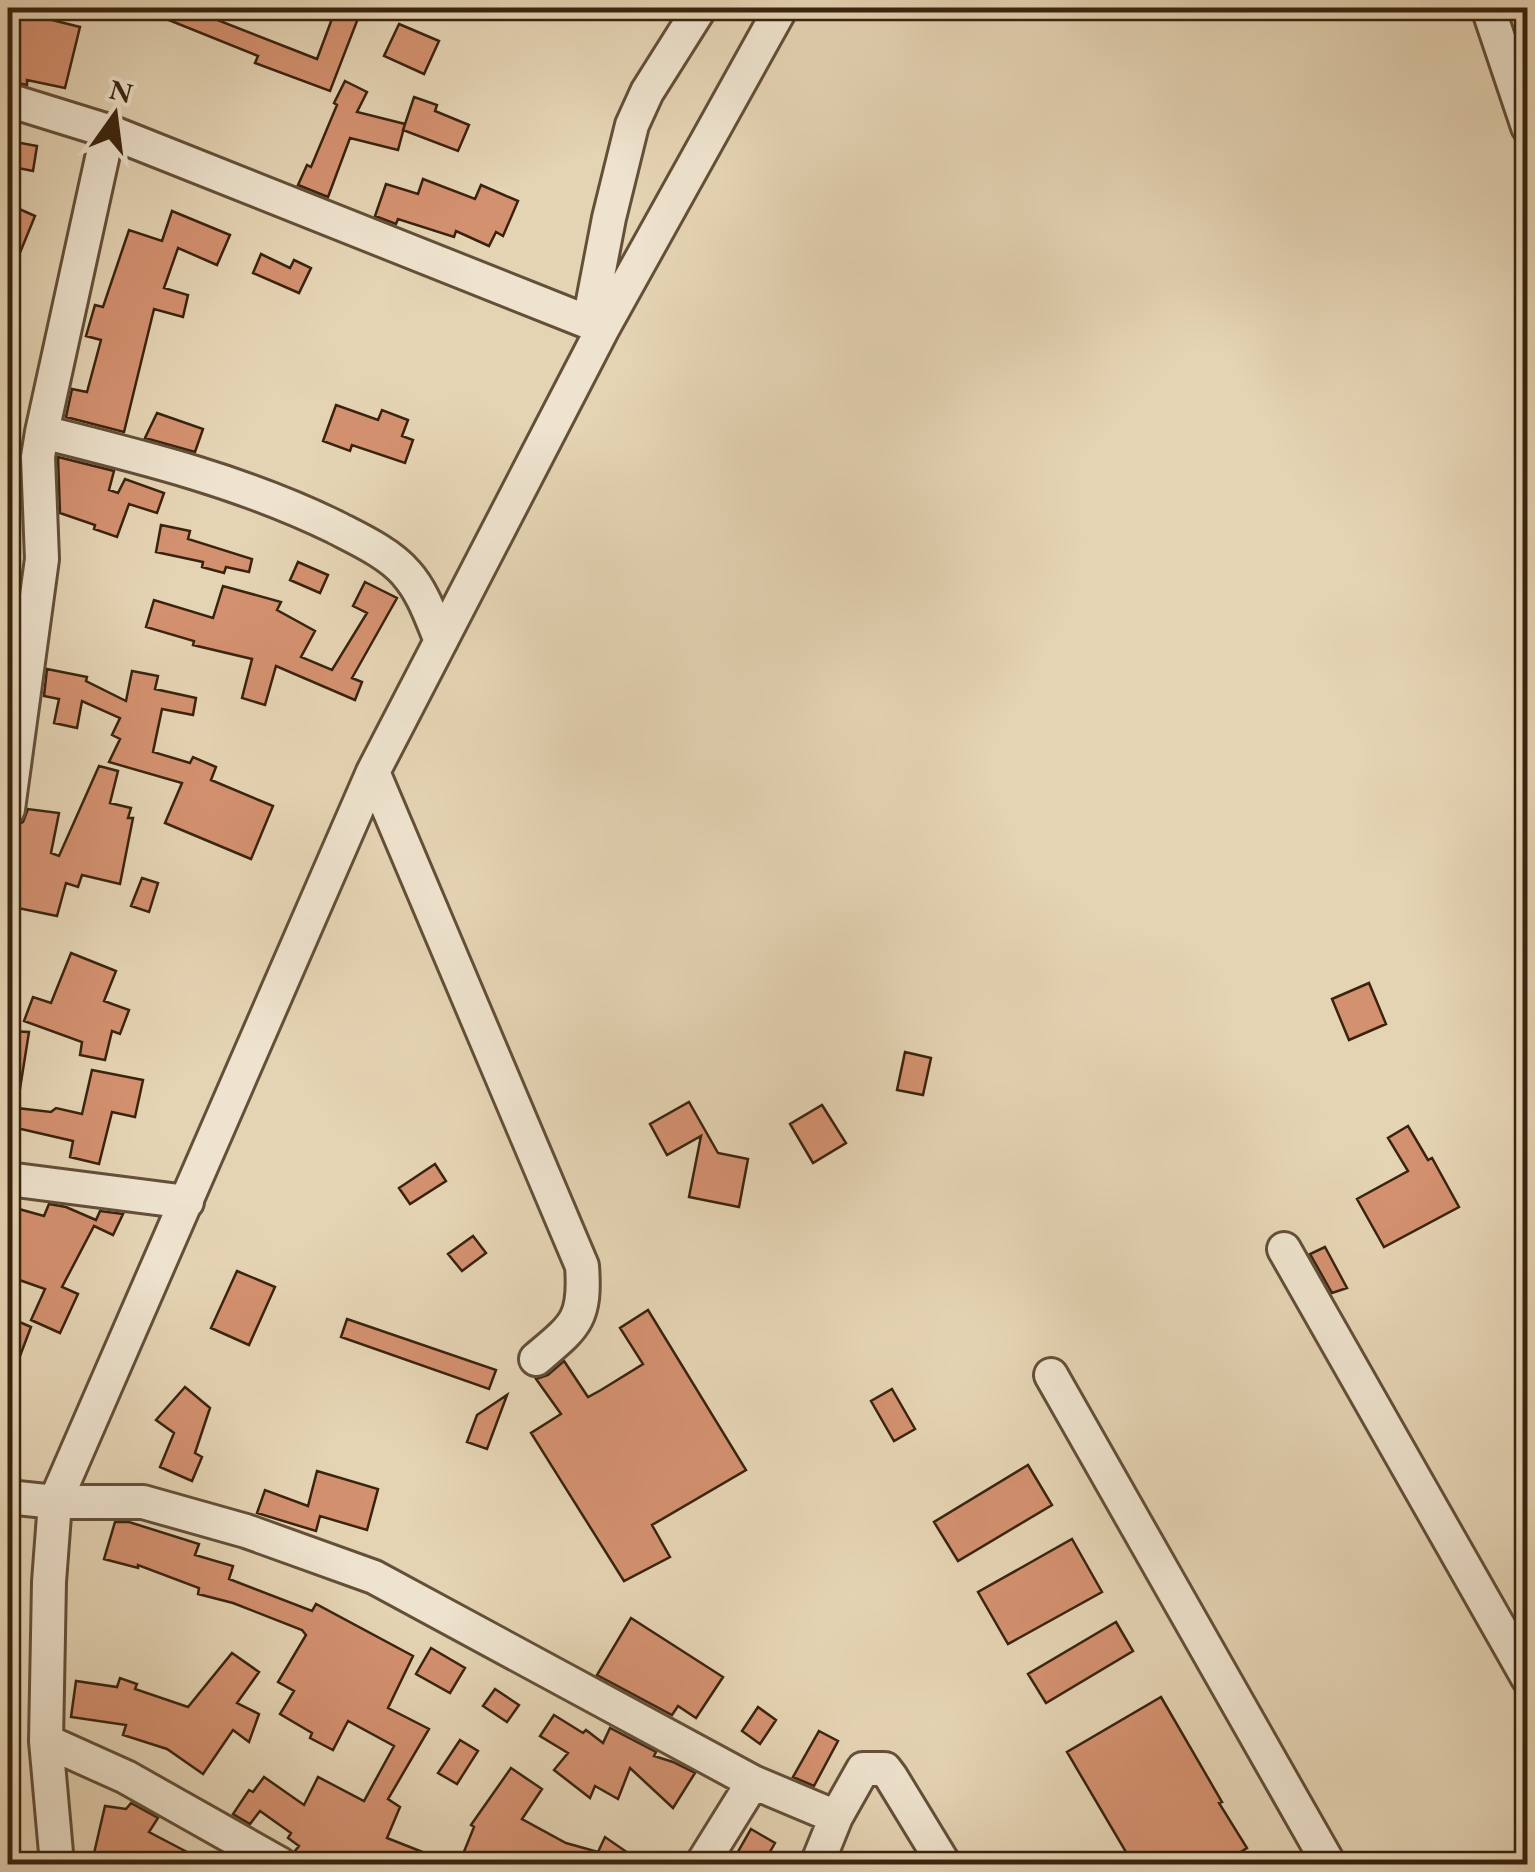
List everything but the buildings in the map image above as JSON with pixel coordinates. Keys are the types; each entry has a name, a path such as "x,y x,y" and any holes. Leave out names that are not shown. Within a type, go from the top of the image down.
{"street":[{"path":"596,325 632,125 647,92 700,8"},
{"path":"57,1864 46,1741 55,1502 372,772 596,325 782,8"},
{"path":"1488,8 1528,127"},
{"path":"8,100 108,131 596,325"},
{"path":"8,810 42,559 38,472 42,432 108,131"},
{"path":"42,432 194,470 290,505 359,539 404,570 425,601 441,641"},
{"path":"372,772 582,1266 584,1299 570,1331 536,1360"},
{"path":"8,1179 187,1202"},
{"path":"1284,1249 1528,1678"},
{"path":"1051,1375 1329,1864"},
{"path":"8,1497 55,1502 143,1502 246,1530 374,1577 753,1782 836,1817"},
{"path":"46,1741 126,1777 280,1864"},
{"path":"817,1864 836,1817 863,1769 886,1769 944,1864"},
{"path":"702,1864 753,1782"}]}
